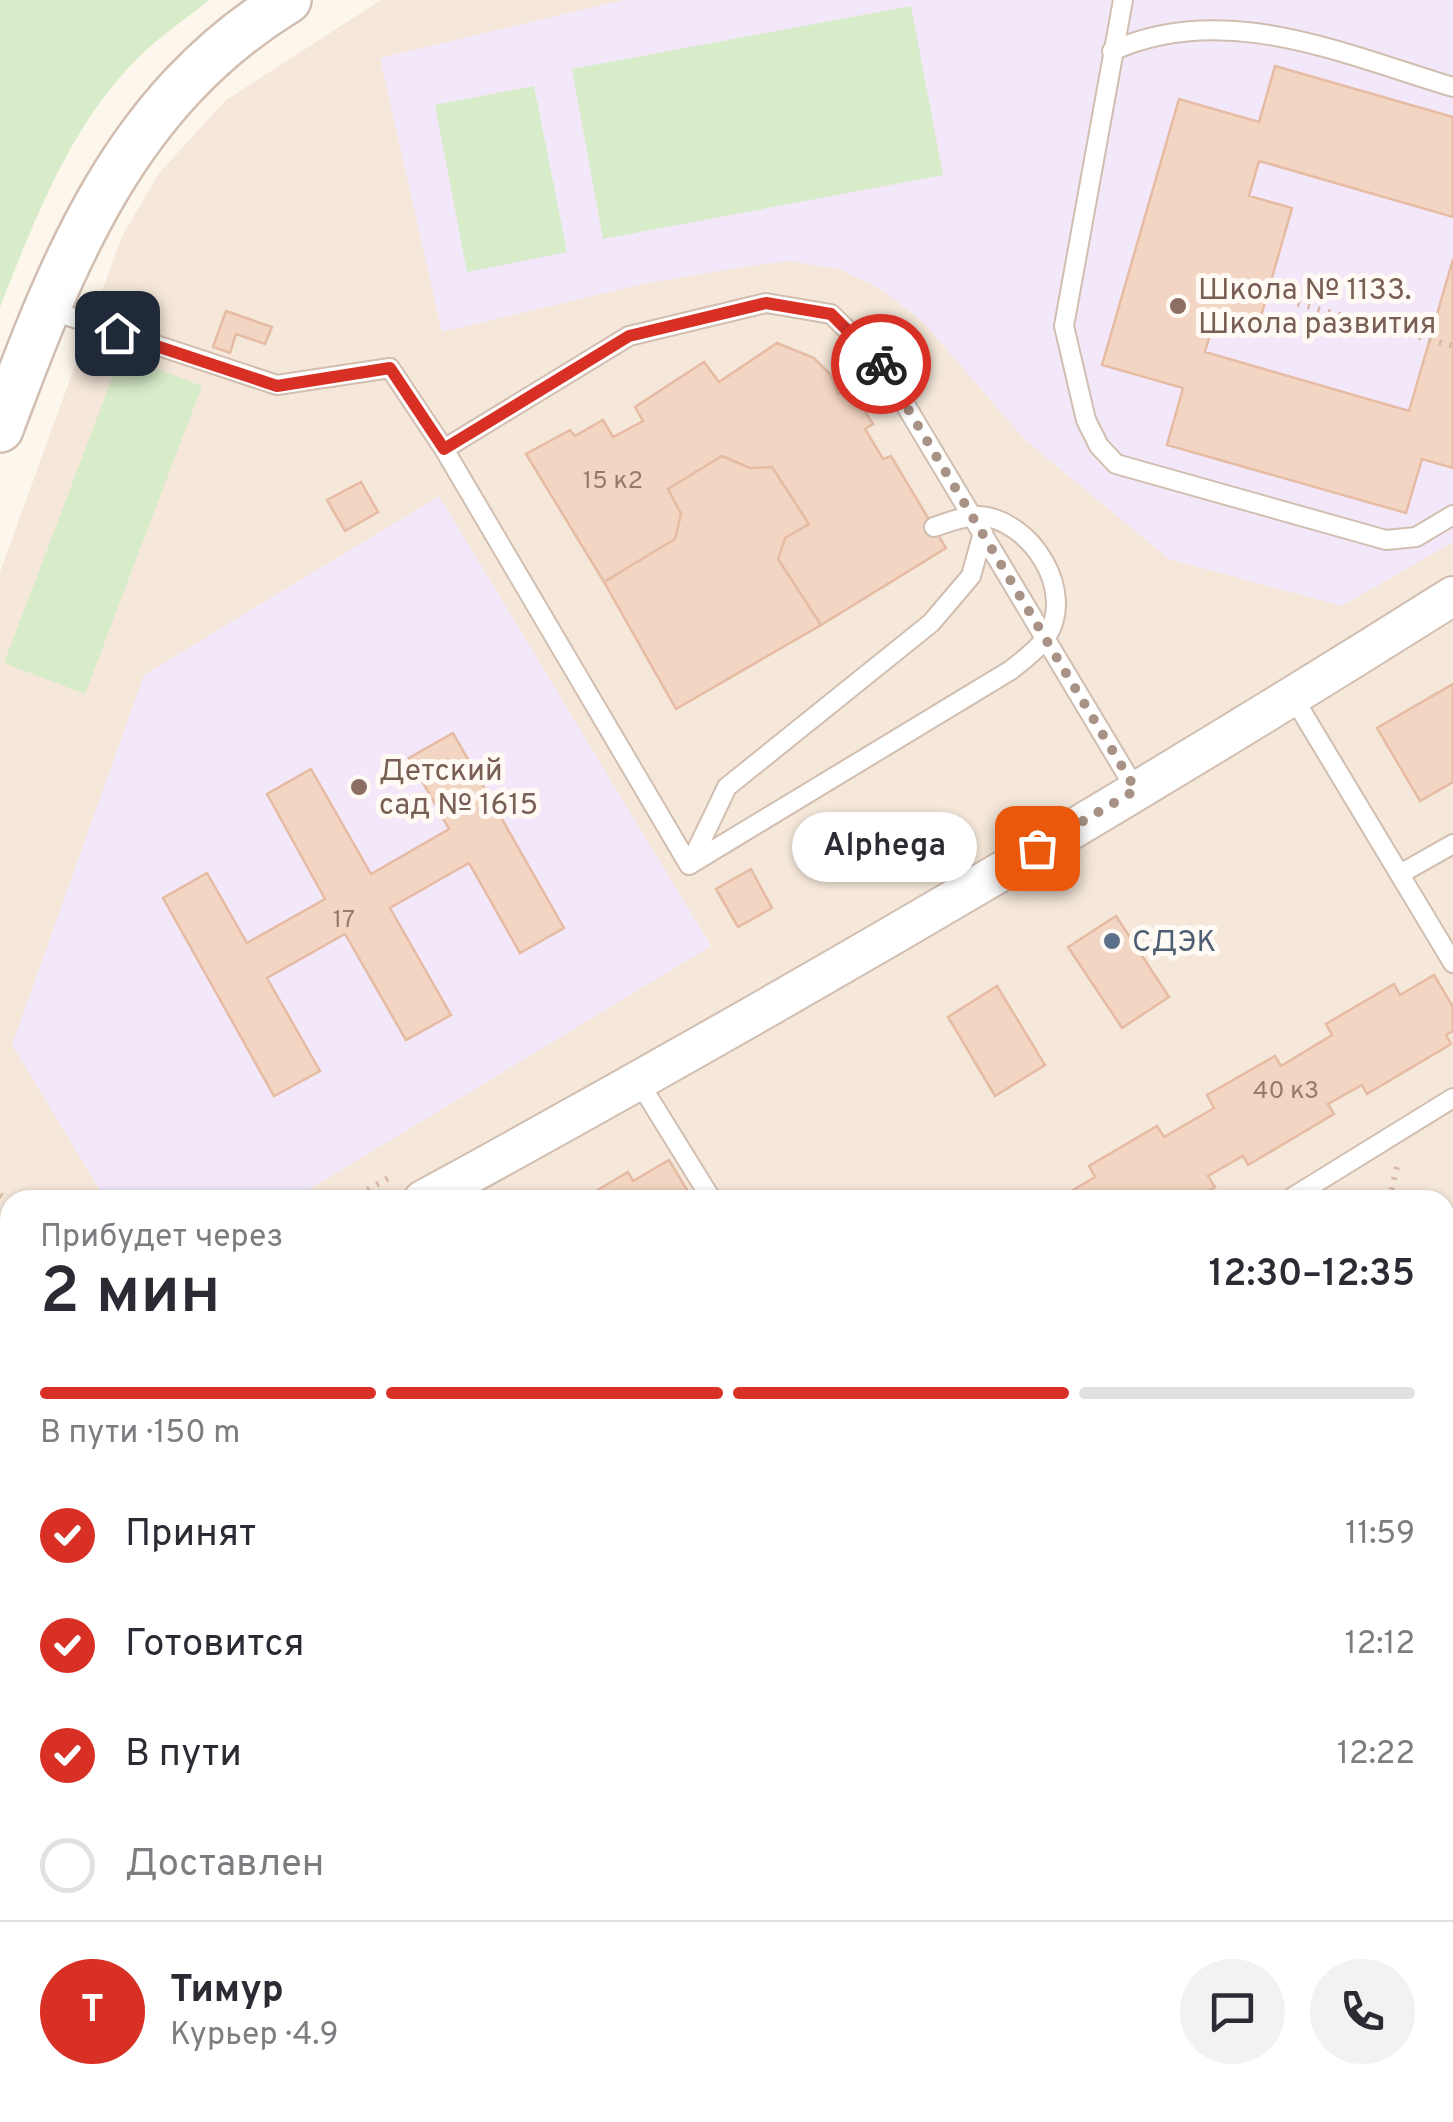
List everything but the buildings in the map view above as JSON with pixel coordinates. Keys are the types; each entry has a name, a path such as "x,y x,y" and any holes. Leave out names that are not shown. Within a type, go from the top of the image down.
{"street":[{"path":"0,429 88,216 136,136 200,65 288,0"},
{"path":"441,1190 639,1082 1294,696 1453,596"}],"lane":[{"path":"1123,0 1064,326 1086,420 1099,446 1116,464 1386,540 1416,536 1453,515"},
{"path":"1112,51 1133,41 1190,30 1253,28 1453,86"},
{"path":"444,449 629,336 766,303 831,314 879,361 1136,790"},
{"path":"47,308 277,386 390,368 444,449 689,864"},
{"path":"689,864 1011,670 1046,638 1054,614 1053,580 1041,555 1023,535 982,516 961,517 934,527"},
{"path":"689,864 727,788 932,624 971,576 983,534"},
{"path":"1294,696 1453,963"},
{"path":"1400,874 1453,844"},
{"path":"639,1082 706,1190"},
{"path":"1304,1190 1453,1098"}],"path":[{"path":"1267,295 1453,346"}],"shaded area":[{"path":"381,0 1453,0 1453,1190 0,1190 0,572 122,236 160,172 226,100"},
{"name":"Школа № 1133. Школа развития","path":"623,0 1453,0 1453,542 1342,606 1169,559 1024,439 924,323 881,289 839,269 789,261 737,268 643,284 442,332 380,58"},
{"name":"Детский сад № 1615","path":"439,496 711,946 308,1190 100,1190 12,1045 144,675"}],"green space":[{"path":"0,0 209,0 143,53 96,109 58,172 0,307"},
{"path":"911,6 943,175 603,239 572,69"},
{"path":"534,86 567,252 467,272 435,105"},
{"path":"121,355 202,386 85,694 4,663"}],"way so far":[{"path":"881,364 1136,790 1037,848"}],"place":[{"name":"Школа № 1133. Школа развития","path":"1178,306"},
{"name":"Детский сад № 1615","path":"359,787"},
{"name":"Alphega","path":"1037,848"},
{"name":"СДЭК","path":"1112,941"}],"route":[{"path":"117,333 277,386 390,368 444,449 629,336 766,303 831,314 881,364"}]}
